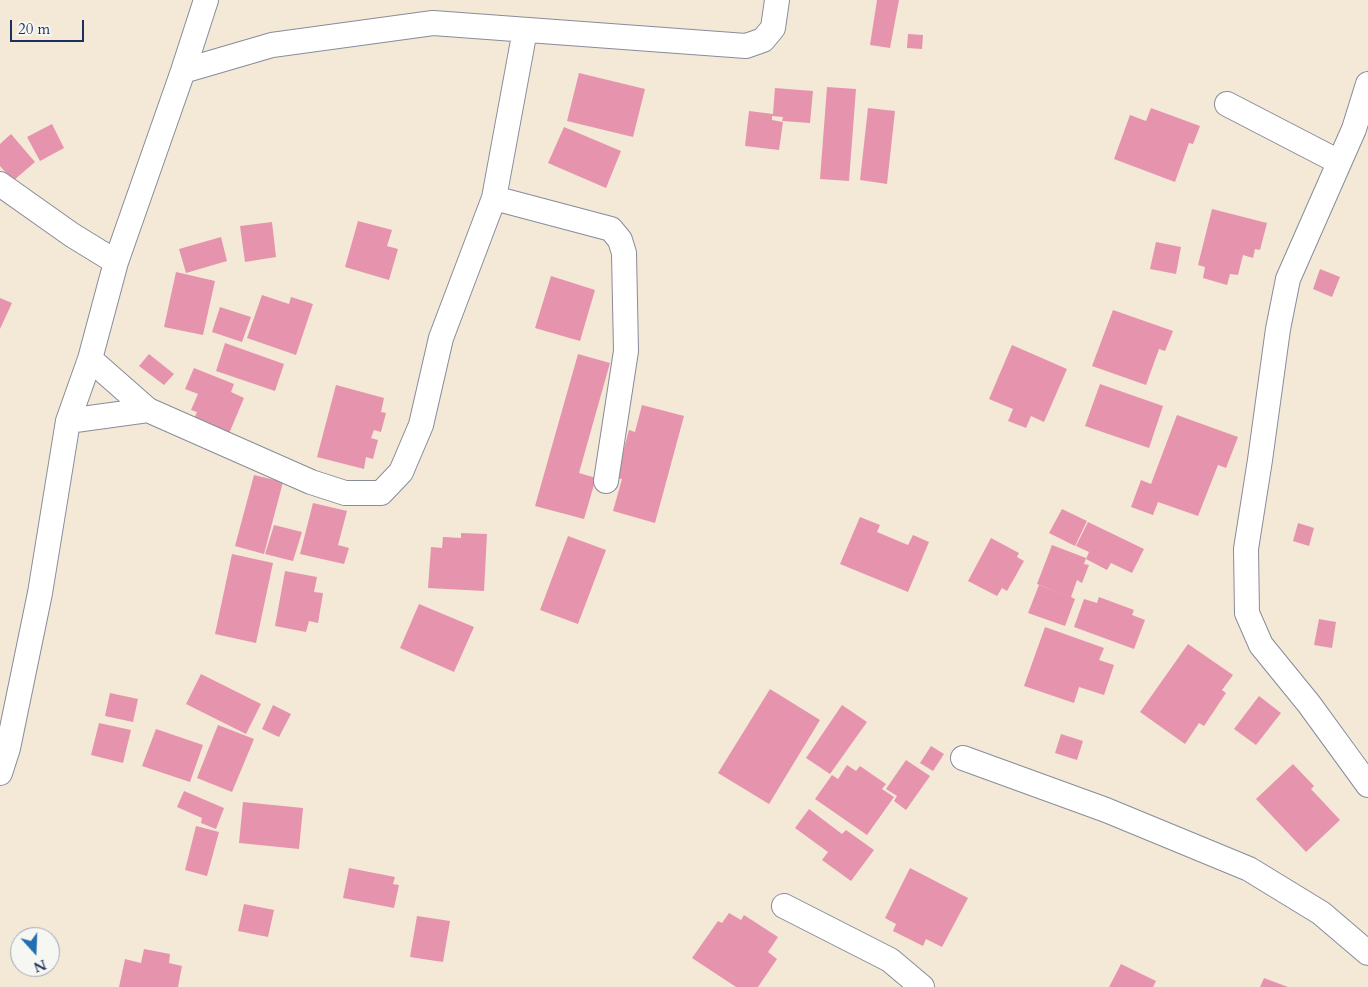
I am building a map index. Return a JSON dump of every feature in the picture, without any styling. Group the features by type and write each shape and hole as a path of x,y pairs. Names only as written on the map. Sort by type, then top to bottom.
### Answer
{"street":[{"path":"0,773 4,747 40,593 68,421 90,359 116,262 206,0"},
{"path":"183,71 272,45 433,22 746,46 763,40 773,28 778,0"},
{"path":"90,359 148,410 311,482 345,493 380,493 401,472 421,425 441,338 494,198 526,30"},
{"path":"1368,84 1354,129 1288,279 1278,329 1246,549 1247,613 1262,644 1309,704 1368,785"},
{"path":"1228,104 1339,162"},
{"path":"0,184 72,235 116,262"},
{"path":"494,198 611,229 620,240 624,253 626,351 606,481"},
{"path":"68,421 148,410"},
{"path":"963,758 1106,810 1249,869 1321,913 1368,953"},
{"path":"784,906 890,960 922,987"}],"building":[{"path":"877,0 899,0 890,48 870,45"},
{"path":"908,34 923,35 922,49 907,48"},
{"path":"579,73 645,89 633,137 567,121"},
{"path":"827,87 856,89 849,181 820,179"},
{"path":"775,88 813,91 810,123 782,121 783,117 772,116 772,120 783,122 779,150 745,146 749,111 773,114"},
{"path":"868,108 895,111 887,184 860,180"},
{"path":"1151,108 1200,126 1193,144 1189,143 1175,182 1114,159 1130,115 1146,121"},
{"path":"52,124 64,148 40,161 27,137"},
{"path":"564,127 621,151 606,188 548,163"},
{"path":"11,134 35,162 13,181 0,166 0,144"},
{"path":"1212,209 1267,223 1260,250 1255,249 1253,258 1243,255 1238,275 1230,274 1227,285 1203,278 1205,267 1198,265"},
{"path":"358,221 392,230 387,246 398,249 389,280 345,267"},
{"path":"272,222 276,257 245,262 240,226"},
{"path":"221,237 227,261 186,273 179,249"},
{"path":"1156,242 1181,247 1176,274 1150,269"},
{"path":"1320,269 1340,277 1332,297 1313,289"},
{"path":"176,272 215,281 203,335 164,327"},
{"path":"551,276 595,290 580,341 535,328"},
{"path":"262,295 289,304 291,297 313,304 296,355 247,338"},
{"path":"0,298 12,303 0,329"},
{"path":"220,307 251,317 242,342 212,332"},
{"path":"1113,310 1173,331 1165,351 1159,349 1146,385 1092,366"},
{"path":"225,343 284,364 275,391 216,371"},
{"path":"1012,345 1067,369 1044,422 1031,416 1026,428 1008,421 1013,409 989,399"},
{"path":"149,354 174,374 164,385 139,366"},
{"path":"578,354 610,363 579,473 596,478 584,519 535,506"},
{"path":"194,368 234,384 231,392 244,398 228,436 193,421 197,412 191,410 198,394 185,389"},
{"path":"1100,384 1163,406 1149,448 1085,426"},
{"path":"336,385 384,398 381,412 386,413 381,432 374,430 371,438 378,440 373,459 366,457 364,469 317,457"},
{"path":"642,405 684,416 655,523 613,511 622,479 616,478 629,430 635,432"},
{"path":"1177,415 1238,437 1226,468 1218,465 1198,516 1158,502 1153,515 1131,507 1141,480 1151,484"},
{"path":"254,475 283,482 264,554 235,546"},
{"path":"313,503 347,511 338,545 349,548 344,564 300,554"},
{"path":"1062,509 1087,521 1075,546 1049,533"},
{"path":"860,517 880,525 877,532 908,545 913,535 929,542 908,592 840,564"},
{"path":"1088,522 1144,549 1132,573 1111,563 1107,570 1086,559 1089,552 1076,546"},
{"path":"1298,523 1314,528 1309,546 1293,541"},
{"path":"274,525 302,532 293,561 265,554"},
{"path":"461,533 487,534 484,591 428,588 431,547 442,548 443,537 461,538"},
{"path":"568,536 606,550 578,624 540,610"},
{"path":"991,538 1019,553 1017,557 1024,561 1007,591 1002,588 997,596 968,581"},
{"path":"1052,545 1086,558 1084,564 1089,565 1082,583 1077,580 1071,597 1075,599 1065,626 1028,613 1039,585 1069,596 1037,584"},
{"path":"232,554 273,563 256,643 215,634"},
{"path":"285,571 317,577 314,592 323,593 318,623 309,621 306,632 275,626"},
{"path":"1099,597 1134,610 1132,615 1145,620 1134,649 1074,627 1084,599 1097,603"},
{"path":"419,604 474,627 454,672 400,648"},
{"path":"1319,619 1336,622 1332,648 1314,645"},
{"path":"1045,627 1104,648 1099,660 1114,665 1104,695 1079,687 1074,703 1024,686"},
{"path":"1188,644 1233,675 1222,690 1226,693 1204,726 1199,723 1185,744 1140,712"},
{"path":"201,674 261,704 246,734 186,704"},
{"path":"770,689 820,720 769,804 718,773"},
{"path":"110,693 138,699 133,722 105,716"},
{"path":"1259,696 1281,713 1256,745 1234,729"},
{"path":"273,705 291,714 279,737 262,729"},
{"path":"842,705 867,722 830,774 806,758"},
{"path":"99,723 131,730 123,763 91,755"},
{"path":"218,725 254,739 232,792 197,778"},
{"path":"156,729 203,745 190,782 142,766"},
{"path":"1061,734 1083,741 1077,760 1055,753"},
{"path":"931,746 944,754 933,771 920,763"},
{"path":"906,760 930,776 906,810 894,801 897,796 886,789"},
{"path":"1293,764 1314,786 1311,789 1340,820 1306,852 1256,799"},
{"path":"847,765 856,771 860,766 886,784 882,789 894,797 867,835 815,799 832,775 838,779"},
{"path":"184,791 224,808 216,829 201,823 202,818 177,807"},
{"path":"243,802 303,808 299,849 239,843"},
{"path":"809,809 842,834 846,830 874,850 851,881 822,860 828,852 795,828"},
{"path":"196,826 219,832 207,876 185,870"},
{"path":"349,868 395,877 393,884 399,885 394,908 343,898"},
{"path":"910,868 968,898 942,947 926,939 923,946 893,931 896,924 885,918"},
{"path":"244,904 274,910 268,937 238,931"},
{"path":"729,913 741,920 744,915 778,937 768,952 777,959 758,987 736,987 692,958 718,921 722,923"},
{"path":"417,916 450,921 443,962 410,957"},
{"path":"144,949 170,954 169,963 182,966 178,987 119,987 125,959 141,963"},
{"path":"1121,964 1156,981 1153,987 1109,987"},
{"path":"1264,978 1288,987 1260,987"}]}
